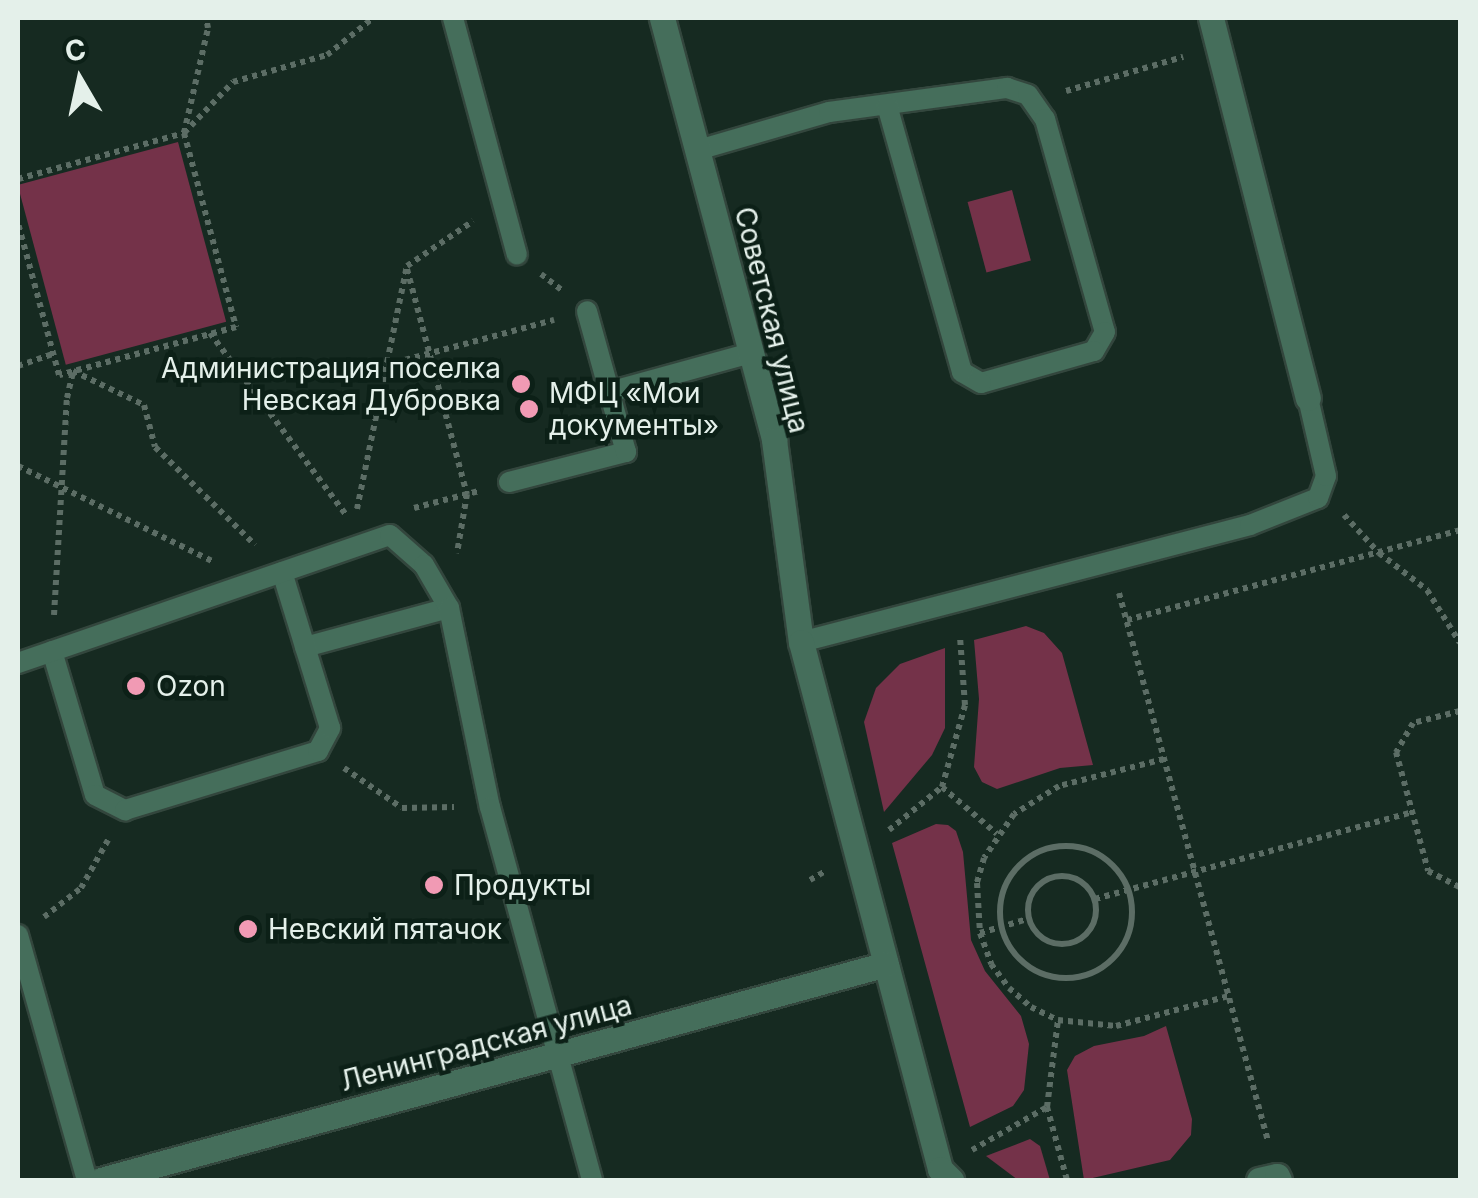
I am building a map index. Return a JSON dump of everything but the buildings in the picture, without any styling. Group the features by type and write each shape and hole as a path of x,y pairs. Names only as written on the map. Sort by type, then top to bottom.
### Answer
{"street":[{"name":"Советская улица","path":"662,18 774,440 801,642 940,1168 951,1180"},
{"path":"1210,18 1308,398"},
{"name":"Ленинградская улица","path":"101,1180 886,964"}],"lane":[{"path":"453,18 517,255"},
{"path":"698,150 830,112 1007,88 1028,95 1045,119 1105,332 1094,351 981,383 962,372 887,105"},
{"path":"510,482 626,452 588,311"},
{"path":"609,392 751,353"},
{"path":"801,642 1250,525 1318,498 1326,476 1308,398"},
{"path":"18,663 390,536 424,565 449,608 490,807 592,1180"},
{"path":"52,651 96,794 125,810 318,751 330,728 282,572"},
{"path":"305,647 449,608"},
{"path":"19,936 87,1180"}],"path":[{"path":"18,223 59,374 236,326 184,133 208,28 206,18"},
{"path":"18,179 184,133 232,82 327,55 372,18"},
{"path":"1045,119 1066,90 1164,62"},
{"path":"210,333 353,525 407,266 502,202"},
{"path":"517,255 588,311"},
{"path":"407,266 466,494 449,608"},
{"path":"386,365 588,311"},
{"path":"18,366 53,354"},
{"path":"52,651 73,371"},
{"path":"73,371 144,405 155,448 265,554"},
{"path":"18,466 226,567"},
{"path":"1318,498 1350,518 1379,553 1428,590 1460,643"},
{"path":"1127,620 1460,532"},
{"path":"1110,561 1229,996 1272,1179"},
{"path":"891,829 942,786 957,747 965,705 962,654"},
{"path":"1460,710 1413,723 1396,752 1428,872 1460,888"},
{"path":"318,751 402,808 490,807"},
{"path":"1164,759 1059,786 1035,798 997,834 977,883 980,933 991,964 1008,988 1031,1007 1058,1020 1116,1026 1229,996"},
{"path":"942,786 997,834"},
{"path":"19,936 81,888 125,810"},
{"path":"1095,899 1412,812"},
{"path":"1066,845 1104,857 1118,871 1128,890 1130,927 1123,946 1111,961 1076,978 1038,972 1009,946 1000,927 999,908 1008,879 1028,857 1046,848 1066,845"},
{"path":"1052,877 1078,880 1095,899 1093,926 1072,944 1044,940 1028,919 1032,893 1052,877"},
{"path":"980,933 1028,919"},
{"path":"1058,1020 1047,1107 1066,1180"},
{"path":"986,1142 1047,1107"}],"shaded area":[{"path":"178,142 226,322 66,365 18,185"},
{"path":"1012,190 1031,261 986,272 968,202"},
{"path":"1026,626 1044,633 1062,653 1093,765 1060,768 997,789 982,782 974,767 979,699 974,640"},
{"path":"945,648 945,728 932,755 884,812 864,722 876,688 900,664"},
{"path":"936,824 948,825 956,831 963,852 971,940 985,971 1021,1016 1029,1044 1024,1090 1013,1106 970,1127 892,843"},
{"path":"1166,1026 1192,1119 1191,1135 1170,1160 1084,1180 1067,1070 1075,1056 1094,1046 1144,1036"},
{"path":"1030,1139 1040,1146 1050,1180 1018,1180 986,1156"}],"place":[{"name":"Администрация поселка Невская Дубровка","path":"521,384"},
{"name":"МФЦ «Мои документы»","path":"529,409"},
{"name":"Ozon","path":"136,686"},
{"name":"Продукты","path":"434,885"},
{"name":"Невский пятачок","path":"248,929"}]}
